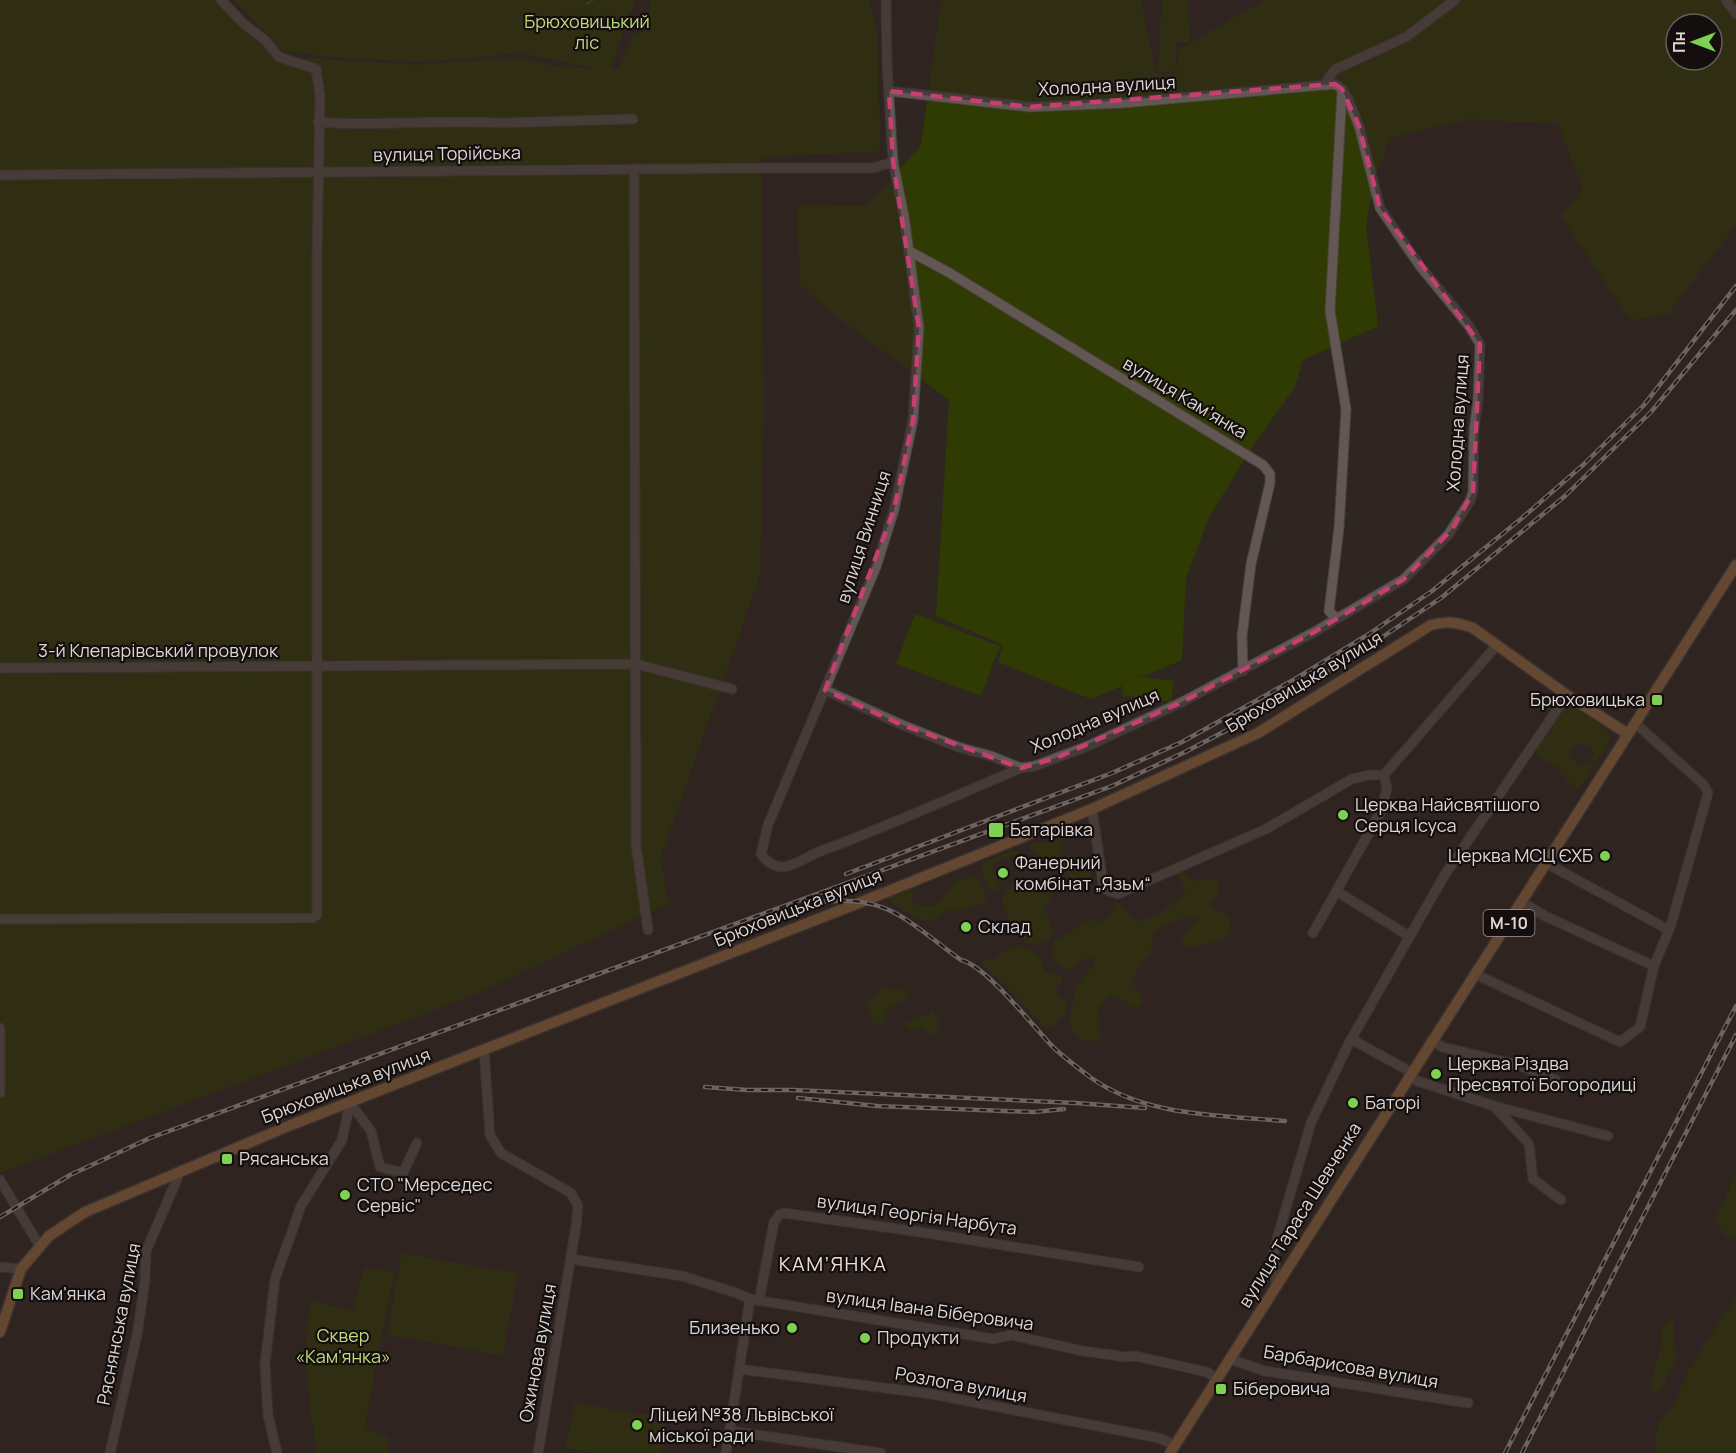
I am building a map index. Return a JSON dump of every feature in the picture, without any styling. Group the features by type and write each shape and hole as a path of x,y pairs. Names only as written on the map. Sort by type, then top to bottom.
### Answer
{"main road":[{"name":"вулиця Тараса Шевченка","path":"1171,1451 1736,565"},
{"name":"Брюховицька вулиця","path":"0,1332 21,1269 39,1245 59,1228 85,1212 291,1125 1092,809 1258,733 1431,625 1445,621 1457,622 1473,628 1566,695 1628,734"}],"street":[{"path":"0,920 313,918 317,915 318,122 320,95 316,69 279,57 265,40 244,24 221,0"},
{"name":"вулиця Винниця","path":"761,854 768,825 876,567 894,510 913,420 919,328 909,251 893,162 886,0"},
{"path":"1326,85 1336,69 1394,45 1455,0"},
{"path":"1726,0 1736,14"},
{"name":"Холодна вулиця","path":"761,854 776,866 789,866 810,855 1021,768 1035,766 1088,746 1182,702 1316,631 1404,579 1448,535 1472,498 1480,344 1469,326 1420,266 1380,208 1359,126 1342,89 1335,84 1123,103 1029,106 889,91"},
{"path":"1335,618 1329,611 1340,528 1346,410 1330,311 1342,89"},
{"path":"318,122 498,123 633,118"},
{"name":"вулиця Торійська","path":"0,175 873,168 893,162"},
{"path":"634,169 636,844 648,930"},
{"name":"вулиця Камʼянка","path":"909,251 948,272 1263,465 1270,474 1270,483 1251,564 1242,636 1243,671"},
{"path":"1092,809 1103,883 1107,890 1118,894 1266,829 1352,779 1369,775 1384,775 1497,645"},
{"name":"3-й Клепарівський провулок","path":"0,668 636,664 732,689"},
{"name":"Холодна вулиця","path":"825,690 900,724 1021,768"},
{"path":"1276,1284 1274,1249 1311,1123 1351,1040 1444,876 1566,695"},
{"path":"1475,974 1620,1042 1640,1027 1654,966 1669,930 1708,793 1704,785 1635,723"},
{"path":"1312,933 1381,811 1387,789 1384,775"},
{"path":"1546,863 1669,930"},
{"path":"1335,891 1409,936"},
{"path":"1522,902 1545,916 1654,966"},
{"path":"0,1028 0,1093"},
{"path":"1351,1040 1410,1074 1417,1081 1494,1106 1608,1136"},
{"path":"1431,1040 1442,1047 1518,1065 1556,1080"},
{"path":"484,1050 490,1135 501,1152 571,1193 578,1206 571,1258"},
{"path":"351,1103 371,1131 380,1167 403,1173 417,1143"},
{"path":"277,1453 268,1415 265,1364 276,1279 301,1206 342,1140 351,1103"},
{"path":"1494,1106 1529,1144 1533,1179 1561,1200"},
{"name":"Ряснянська вулиця","path":"110,1453 137,1335 146,1281 146,1251 181,1170"},
{"path":"0,1180 39,1245"},
{"name":"вулиця Георгія Нарбута","path":"754,1300 774,1222 780,1214 784,1213 1139,1267"},
{"name":"вулиця Івана Біберовича","path":"571,1258 682,1276 754,1300 994,1339 1011,1335 1083,1351 1126,1357 1135,1356 1207,1372 1216,1378"},
{"name":"Ожинова вулиця","path":"537,1453 571,1258"},
{"path":"0,1267 21,1269"},
{"path":"726,1453 739,1369 754,1300"},
{"name":"Барбарисова вулиця","path":"1230,1357 1265,1371 1468,1403"},
{"name":"Розлога вулиця","path":"739,1369 931,1394 1159,1438 1171,1451"},
{"path":"730,1431 822,1449 881,1453"}],"highlighted area":[{"path":"1335,84 1342,89 1359,126 1380,208 1480,344 1473,492 1453,528 1404,579 1316,631 1182,702 1056,758 1021,768 900,724 825,690 894,510 913,420 919,328 893,162 889,91 1030,107"}],"green space":[{"name":"Брюховицький ліс","path":"0,0 227,0 286,57 415,65 523,58 553,66 600,69 521,53 417,62 284,51 234,0 636,0 610,69 618,69 634,34 647,31 650,1 652,0 869,0 878,35 880,151 761,157 764,406 760,576 660,859 669,903 474,995 0,1173"},
{"path":"941,0 1141,0 1156,74 1176,74 1179,50 1265,0 1736,0 1736,225 1668,314 1631,320 1561,216 1583,189 1558,124 1469,119 1390,138 1373,186 1366,225 1378,326 1303,360 1295,387 1255,443 1209,517 1186,579 1182,660 1144,676 1123,674 1174,681 1171,702 1122,695 1123,676 1122,686 1091,699 998,662 1003,645 936,616 949,400 829,311 800,285 797,205 867,206 921,145"},
{"path":"1162,0 1188,0 1190,43 1177,42 1175,72 1158,72"},
{"path":"915,614 1000,646 981,696 896,664"},
{"path":"1568,703 1599,723 1609,739 1603,753 1596,761 1591,760 1594,752 1590,747 1576,743 1571,748 1569,756 1579,766 1585,766 1590,762 1593,764 1587,778 1577,789 1561,774 1559,767 1537,754 1534,745 1561,706"},
{"path":"1066,837 1059,848 1064,857 1079,857 1091,872 1092,882 1084,887 1068,876 1056,856 1047,860 1028,846 1032,842 1047,842"},
{"path":"1016,850 1020,853 998,861 992,866 1000,887 997,892 993,892 987,884 981,866 987,860"},
{"path":"1183,872 1193,881 1219,878 1218,895 1210,904 1229,918 1231,931 1223,939 1188,949 1181,938 1199,918 1188,916 1153,931 1151,952 1131,980 1143,1000 1136,1010 1110,994 1099,1008 1100,1042 1080,1040 1072,1029 1070,1019 1074,996 1077,984 1095,965 1091,957 1084,959 1071,970 1059,964 1051,955 1054,941 1091,920 1102,922 1112,913 1118,902 1135,920 1140,921 1154,916 1186,892 1178,873"},
{"path":"973,877 980,880 987,898 981,905 977,903 959,911 948,909 930,920 910,914 883,896 910,887 914,894 912,901 918,906 935,906 956,880 965,881"},
{"path":"1034,877 1041,882 1050,883 1053,890 1044,908 1054,934 1037,944 1017,936 1001,900 1013,888 1008,888 1018,879"},
{"path":"1021,945 1033,951 1042,960 1041,964 1046,973 1057,973 1063,980 1056,990 1059,998 1067,1000 1066,1013 1051,1027 1046,1028 982,964 985,959 993,960 1003,952"},
{"path":"888,987 893,991 902,988 909,992 907,998 888,1010 882,1026 879,1027 870,1018 867,1003 878,995 882,988"},
{"path":"932,1011 939,1018 940,1027 932,1035 922,1027 912,1030 906,1027 906,1024 920,1015 928,1016"},
{"path":"1736,1171 1736,1240 1726,1237 1714,1219 1725,1200"},
{"path":"402,1253 518,1274 503,1356 387,1334"},
{"name":"Сквер «Кам'янка»","path":"363,1267 394,1273 364,1428 388,1438 389,1453 317,1453 306,1358 311,1301 354,1311"},
{"path":"1736,1297 1736,1453 1656,1453 1659,1421 1672,1408 1690,1368"},
{"path":"1673,1315 1676,1358 1664,1384 1655,1396 1650,1386 1662,1342 1662,1328"},
{"path":"574,1403 667,1418 660,1453 596,1453 566,1448"}],"waterway":[{"path":"586,4 593,0"}],"railway":[{"path":"846,874 1112,773 1182,742 1295,679 1369,634 1432,591 1583,465 1644,405 1736,286"},
{"path":"0,1217 70,1175 150,1138 1112,786 1260,713 1366,648 1441,598 1565,496 1651,412 1736,310"},
{"path":"811,903 837,901 877,905 909,921 961,960 984,973 1054,1048 1090,1077 1112,1090 1135,1100 1184,1112 1285,1121"},
{"path":"1505,1453 1736,1006"},
{"path":"1522,1453 1736,1035"},
{"path":"705,1087 1145,1108"},
{"path":"798,1098 877,1106 1034,1112 1064,1109"}],"place":[{"name":"Брюховицька","path":"1657,700"},
{"name":"Церква Найсвятішого Серця Ісуса","path":"1343,815"},
{"name":"Батарівка","path":"996,830"},
{"name":"Церква МСЦ ЄХБ","path":"1605,856"},
{"name":"Фанерний комбінат „Язьм“","path":"1003,873"},
{"name":"Склад","path":"966,927"},
{"name":"Церква Різдва Пресвятої Богородиці","path":"1436,1074"},
{"name":"Баторі","path":"1353,1103"},
{"name":"Рясанська","path":"227,1159"},
{"name":"СТО \"Мерседес Сервіс\"","path":"345,1195"},
{"name":"Кам'янка","path":"18,1294"},
{"name":"Близенько","path":"792,1328"},
{"name":"Продукти","path":"865,1338"},
{"name":"Біберовича","path":"1221,1389"},
{"name":"Ліцей №38 Львівської міської ради","path":"637,1425"}],"district":[{"name":"КАМ’ЯНКА","path":"833,1264"}]}
